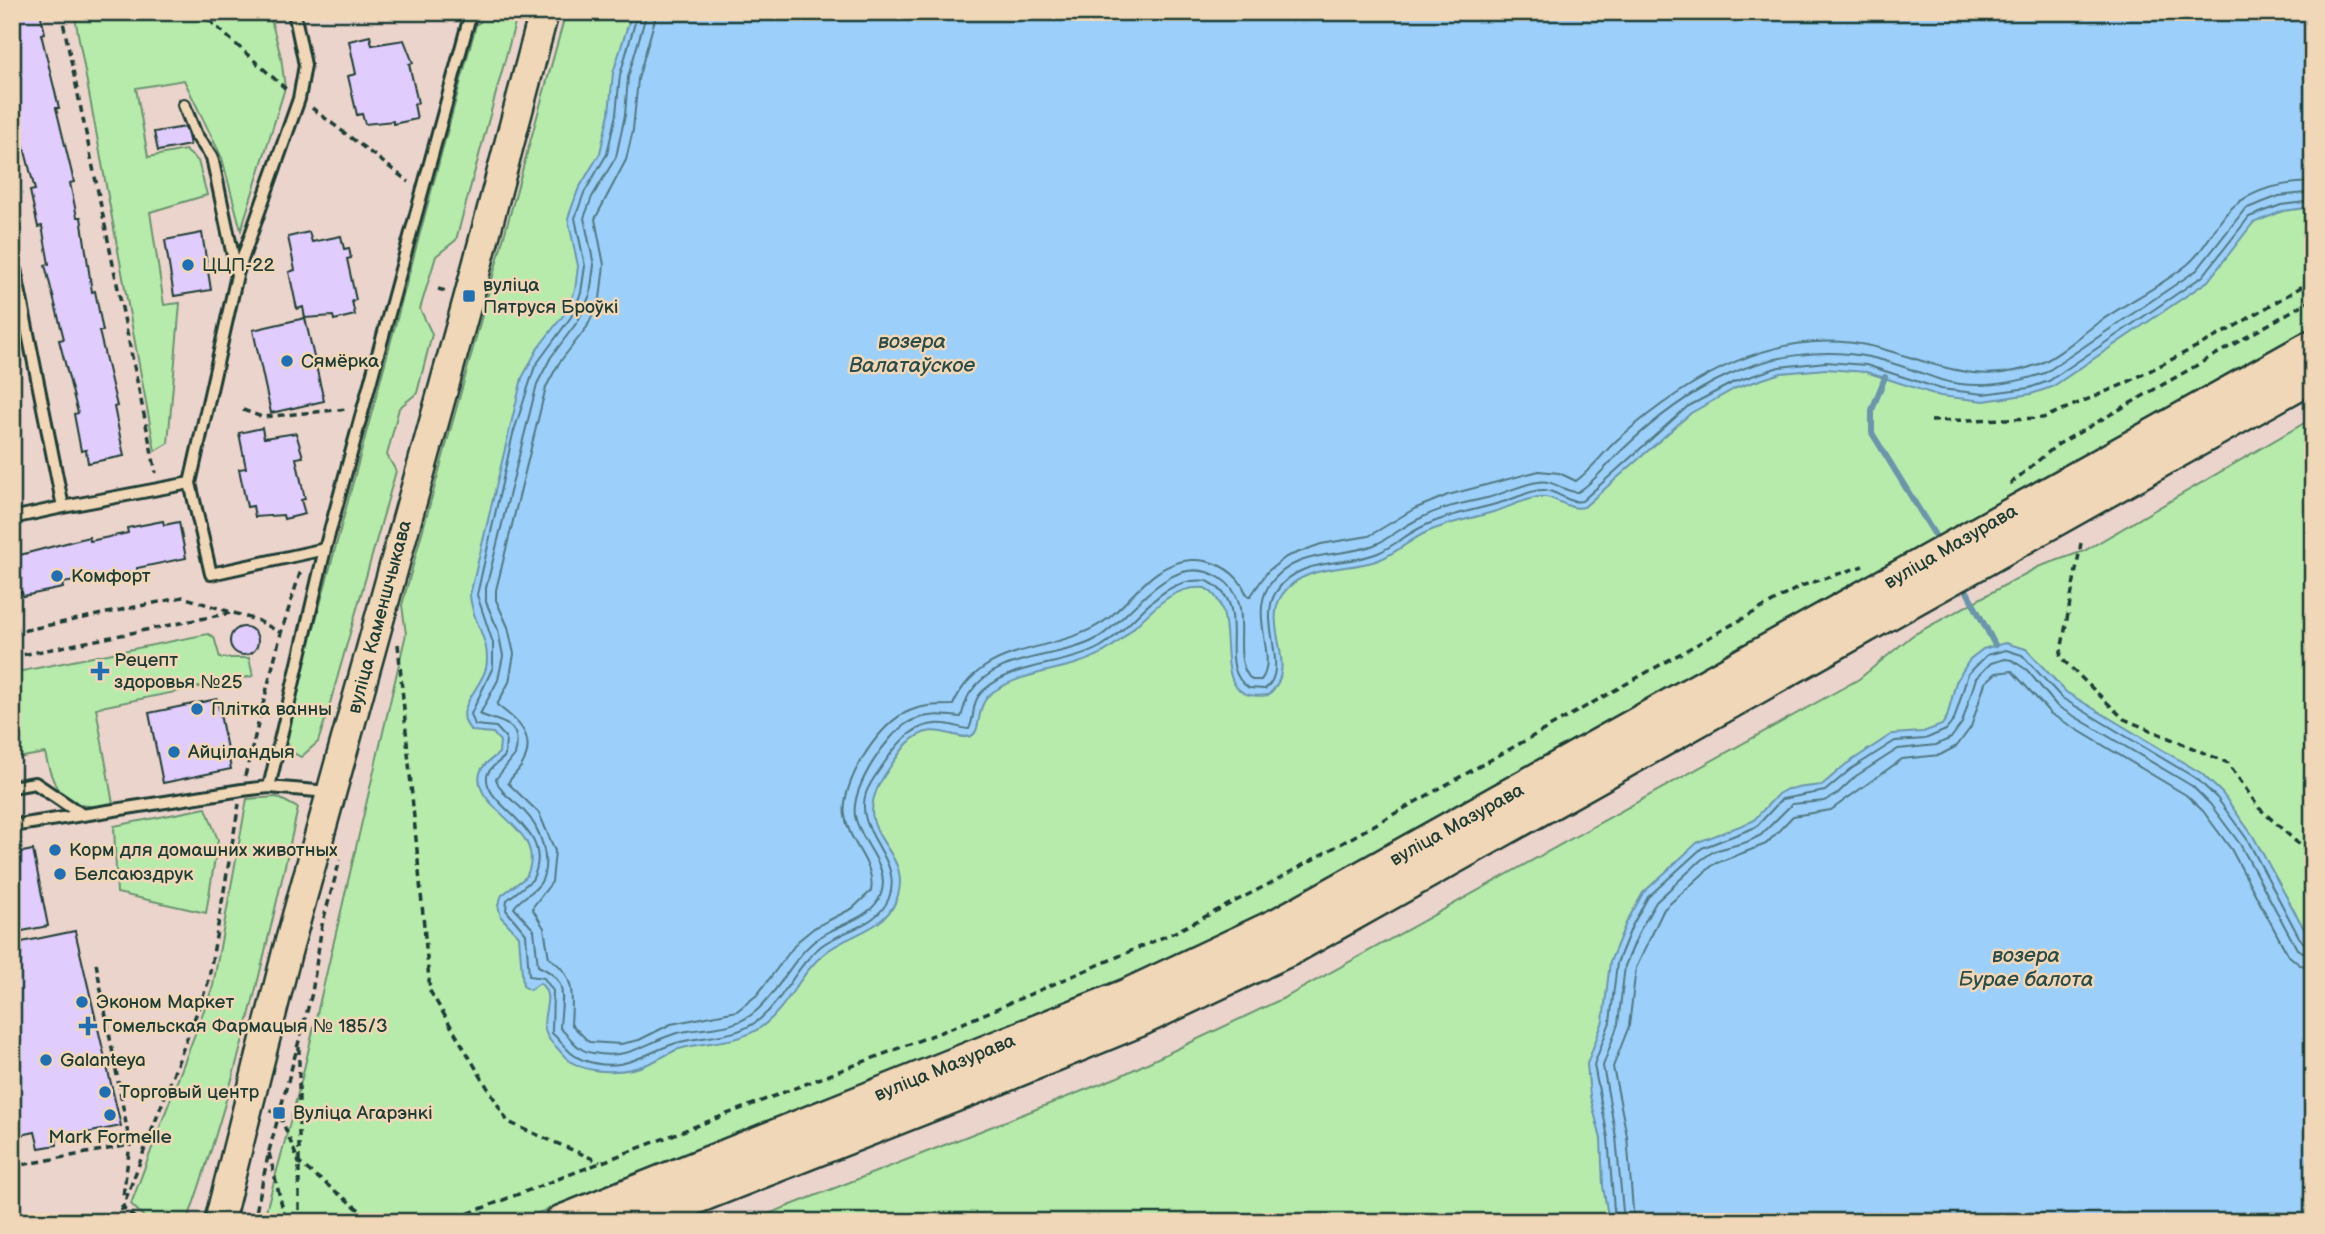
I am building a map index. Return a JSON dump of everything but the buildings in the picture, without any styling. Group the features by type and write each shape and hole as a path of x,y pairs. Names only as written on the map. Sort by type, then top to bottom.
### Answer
{"main road":[{"name":"вуліца Мазурава","path":"561,1222 1128,995 1279,924 2313,346"},
{"name":"вуліца Мазурава","path":"2013,513 2313,375"},
{"name":"вуліца Мазурава","path":"632,1222 1137,1021 1290,949 1886,585"}],"street":[{"name":"вуліца Каменшчыкава","path":"219,1222 287,952 544,12"}],"lane":[{"path":"294,12 305,65 299,99 237,275 190,483 211,574 325,549"},
{"path":"269,787 325,549 471,12"},
{"path":"184,105 196,135 212,157 237,275"},
{"path":"12,254 63,507"},
{"path":"12,518 190,483"},
{"path":"12,787 35,783 81,814"},
{"path":"12,826 269,787 332,792"}],"path":[{"path":"61,12 159,488"},
{"path":"200,12 299,99 416,188"},
{"path":"1931,421 2043,418 2124,384 2227,331 2313,280"},
{"path":"2013,513 2057,444 2313,299"},
{"path":"243,410 262,417 347,409"},
{"path":"2081,543 2060,657 2124,719 2228,763 2259,808 2313,857"},
{"path":"121,1205 208,983 242,790 281,633 306,554"},
{"path":"446,1222 954,1027 1175,932 1269,884 1801,586 1886,585"},
{"path":"12,633 183,597 233,613 281,633"},
{"path":"12,657 233,613"},
{"path":"391,670 398,643 430,991 508,1122 602,1162"},
{"path":"254,1222 269,1151 312,993 323,925 341,858"},
{"path":"96,963 130,1145 117,1222"},
{"path":"299,1041 299,1222"},
{"path":"279,1113 299,1163 375,1222"},
{"path":"12,1164 130,1145"},
{"path":"269,1151 286,1222"},
{"path":"121,1205 139,1222"}],"green space":[{"path":"74,12 269,12 281,57 285,88 241,230 222,158 184,80 136,88 148,157 185,150 198,161 207,195 150,212 164,305 180,303 168,443 155,451"},
{"path":"492,12 518,12 456,240 436,256 420,309 432,334 417,393 399,408 387,455 396,471 329,707 318,742 301,757 292,752 287,741 307,653 476,25"},
{"name":"возера Валатаўское","path":"566,12 2313,12 2313,330 1226,939 683,1159 514,1222 263,1222 301,1082 406,634 402,605"},
{"path":"2313,418 2313,1222 748,1222 1118,1077 1286,997 1859,679 1913,635 2038,567 2084,551"},
{"path":"208,634 214,637 220,658 249,658 253,676 96,708 113,804 84,806 65,798 53,780 45,753 12,759 12,673"},
{"path":"277,797 298,808 262,964 220,1120 187,1222 149,1222 131,1204 213,986 247,799"},
{"path":"206,808 218,840 206,913 117,893 114,826"}],"water":[{"name":"возера Валатаўское","path":"632,12 2313,12 2313,207 2283,211 2253,223 2208,281 2052,387 2031,394 1984,401 1940,396 1866,372 1826,369 1781,373 1736,388 1691,413 1584,507 1572,507 1551,498 1533,498 1420,535 1376,561 1326,570 1301,578 1282,595 1277,607 1281,672 1277,684 1268,695 1248,694 1236,686 1230,672 1224,616 1218,599 1205,588 1175,593 1102,653 1075,664 1019,679 993,692 983,704 977,729 971,736 926,732 907,744 875,793 872,811 875,827 897,866 900,882 896,901 883,919 874,926 834,947 816,961 781,1008 764,1025 744,1036 679,1049 641,1066 622,1071 601,1071 573,1063 554,1045 544,1028 547,1004 545,990 540,983 530,990 523,986 519,936 501,917 498,905 502,895 526,877 531,860 528,845 487,798 480,786 481,770 499,753 500,741 493,733 472,731 464,716 465,708 483,676 487,658 470,595 522,378 538,348 565,313 575,290 578,266 568,218 578,190 600,153 609,113 613,73"},
{"name":"возера Бурае балота","path":"2005,643 2026,649 2066,692 2201,773 2222,793 2253,836 2313,945 2313,1222 1609,1222 1603,1186 1601,1139 1590,1096 1587,1064 1603,1021 1610,962 1626,923 1643,893 1698,842 1753,821 1778,794 1787,789 1822,785 1845,765 1892,734 1923,732 1942,725 1947,717 1956,682 1970,659 1983,649"}],"waterway":[{"path":"1885,377 1872,410 1872,433 1941,545"},
{"path":"1962,582 1995,645"}],"place":[{"name":"ЦЦП-22","path":"188,265"},
{"name":"вуліца Пятруся Броўкі","path":"469,296"},
{"name":"Сямёрка","path":"287,361"},
{"name":"Комфорт","path":"57,576"},
{"name":"Рецепт здоровья №25","path":"100,671"},
{"name":"Плітка ванны","path":"197,709"},
{"name":"Айціландыя","path":"174,752"},
{"name":"Корм для домашних животных","path":"55,850"},
{"name":"Белсаюздрук","path":"60,874"},
{"name":"Эконом Маркет","path":"82,1002"},
{"name":"Гомельская Фармацыя № 185/3","path":"88,1026"},
{"name":"Galanteya","path":"46,1060"},
{"name":"Торговый центр","path":"105,1092"},
{"name":"Вуліца Агарэнкі","path":"279,1113"},
{"name":"Mark Formelle","path":"110,1115"}]}
